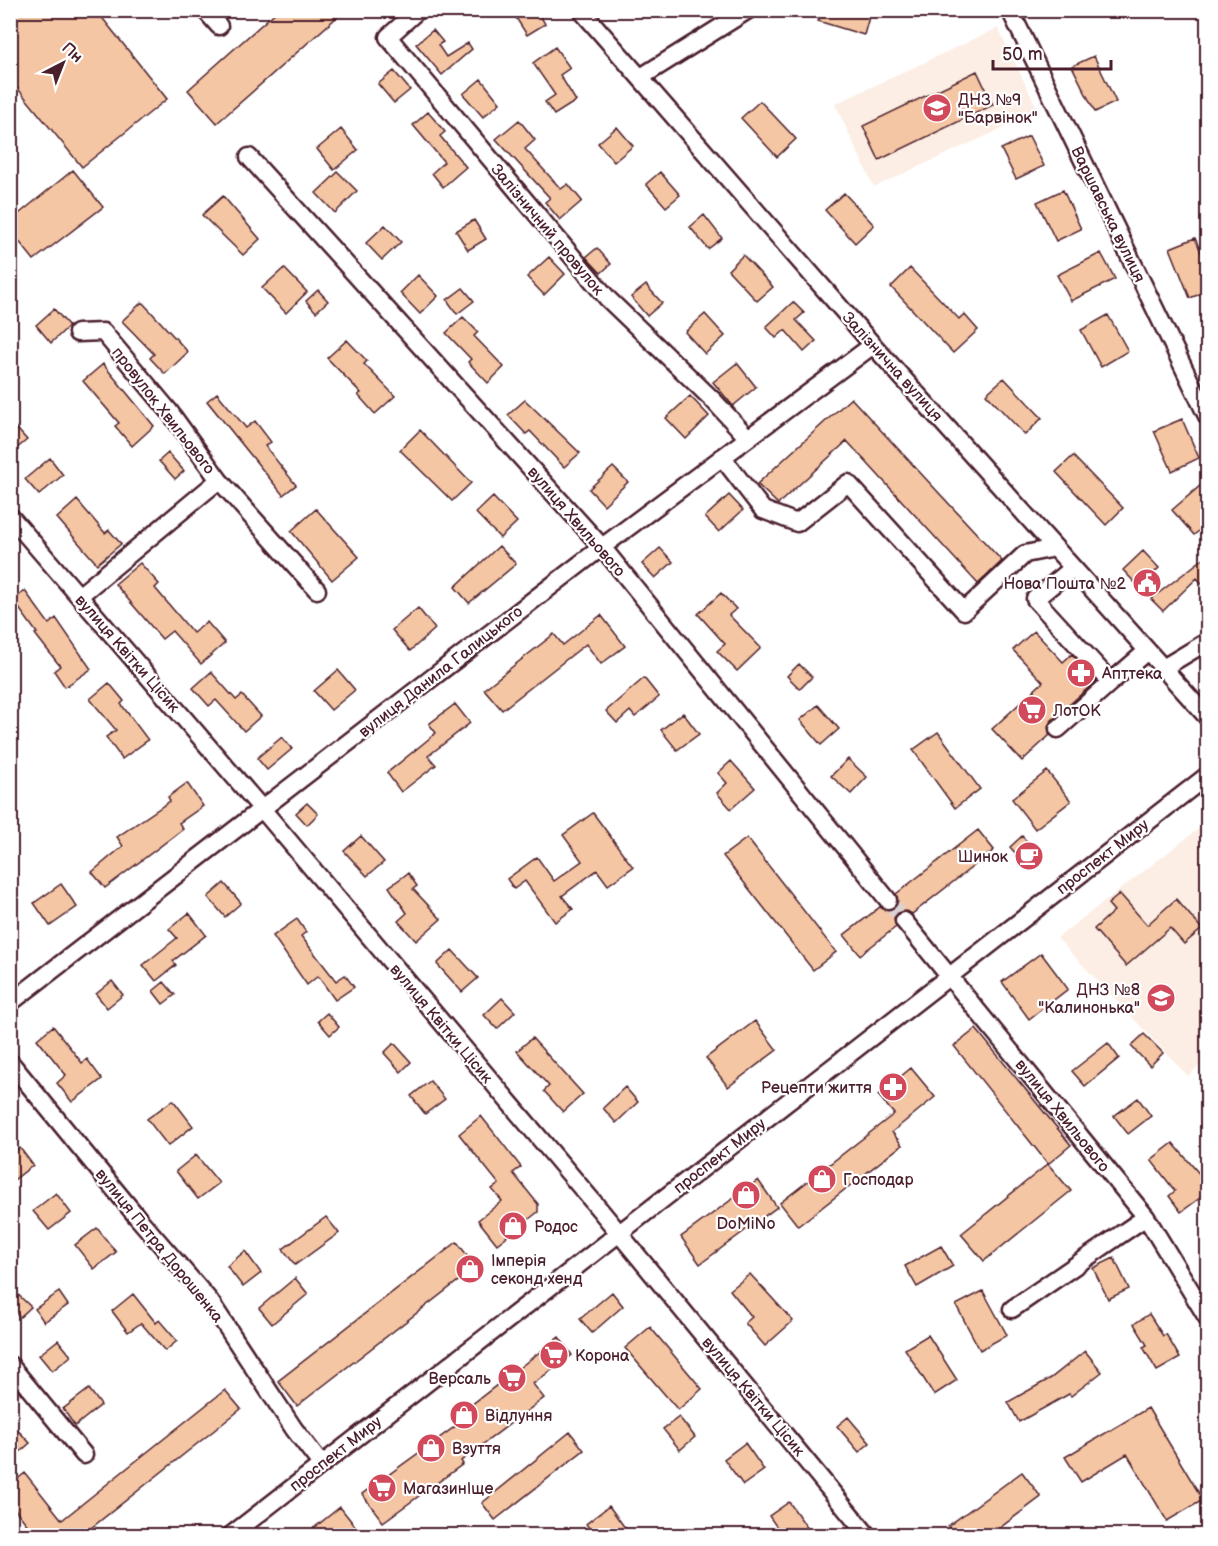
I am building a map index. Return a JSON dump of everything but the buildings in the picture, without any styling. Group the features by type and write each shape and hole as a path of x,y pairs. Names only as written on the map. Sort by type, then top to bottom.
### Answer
{"street":[{"path":"205,10 219,26"},
{"name":"Залізничний провулок","path":"418,10 388,37 608,299 714,400 748,438"},
{"name":"Залізнична вулиця","path":"581,10 873,345 1208,718"},
{"path":"641,77 748,10"},
{"name":"Варшавська вулиця","path":"1010,10 1208,418"},
{"name":"вулиця Хвильового","path":"249,157 602,547 888,900"},
{"name":"провулок Хвильового","path":"77,333 104,332 169,411 219,480 317,590"},
{"name":"вулиця Данила Галицького","path":"10,1003 602,547 873,345"},
{"path":"722,457 764,510 797,523 848,483 964,611 1025,554 1055,548"},
{"name":"провулок Хвильового","path":"79,596 219,480"},
{"name":"вулиця Квітки Цісик","path":"10,516 262,808 868,1536"},
{"path":"1073,568 1035,599 1111,682"},
{"path":"1163,668 1208,641"},
{"path":"1058,729 1147,651"},
{"name":"проспект Миру","path":"230,1536 1208,775"},
{"name":"вулиця Хвильового","path":"904,921 1146,1217 1208,1319"},
{"name":"вулиця Петра Дорошенка","path":"10,1062 138,1218 209,1300 294,1429 321,1464"},
{"path":"1012,1309 1146,1217"},
{"path":"10,1365 84,1455"}],"shaded area":[{"name":"ДНЗ №9 \"Барвінок\"","path":"998,28 1039,112 874,187 835,104"},
{"name":"ДНЗ №8 \"Калинонька\"","path":"1207,829 1207,1059 1188,1076 1057,938 1197,830"}],"tunnel":[{"path":"888,900 904,921"}],"place":[{"name":"ДНЗ №9 \"Барвінок\"","path":"937,108"},
{"name":"Нова Пошта №2","path":"1147,583"},
{"name":"Апттека","path":"1081,673"},
{"name":"ЛотОК","path":"1032,710"},
{"name":"Шинок","path":"1029,856"},
{"name":"ДНЗ №8 \"Калинонька\"","path":"1161,998"},
{"name":"Рецепти життя","path":"893,1087"},
{"name":"Господар","path":"822,1179"},
{"name":"DoMiNo","path":"746,1195"},
{"name":"Родос","path":"513,1226"},
{"name":"Імперія секонд хенд","path":"470,1269"},
{"name":"Корона","path":"554,1355"},
{"name":"Версаль","path":"512,1378"},
{"name":"Відлуння","path":"464,1415"},
{"name":"Взуття","path":"431,1448"},
{"name":"МагазинІще","path":"382,1488"}]}
